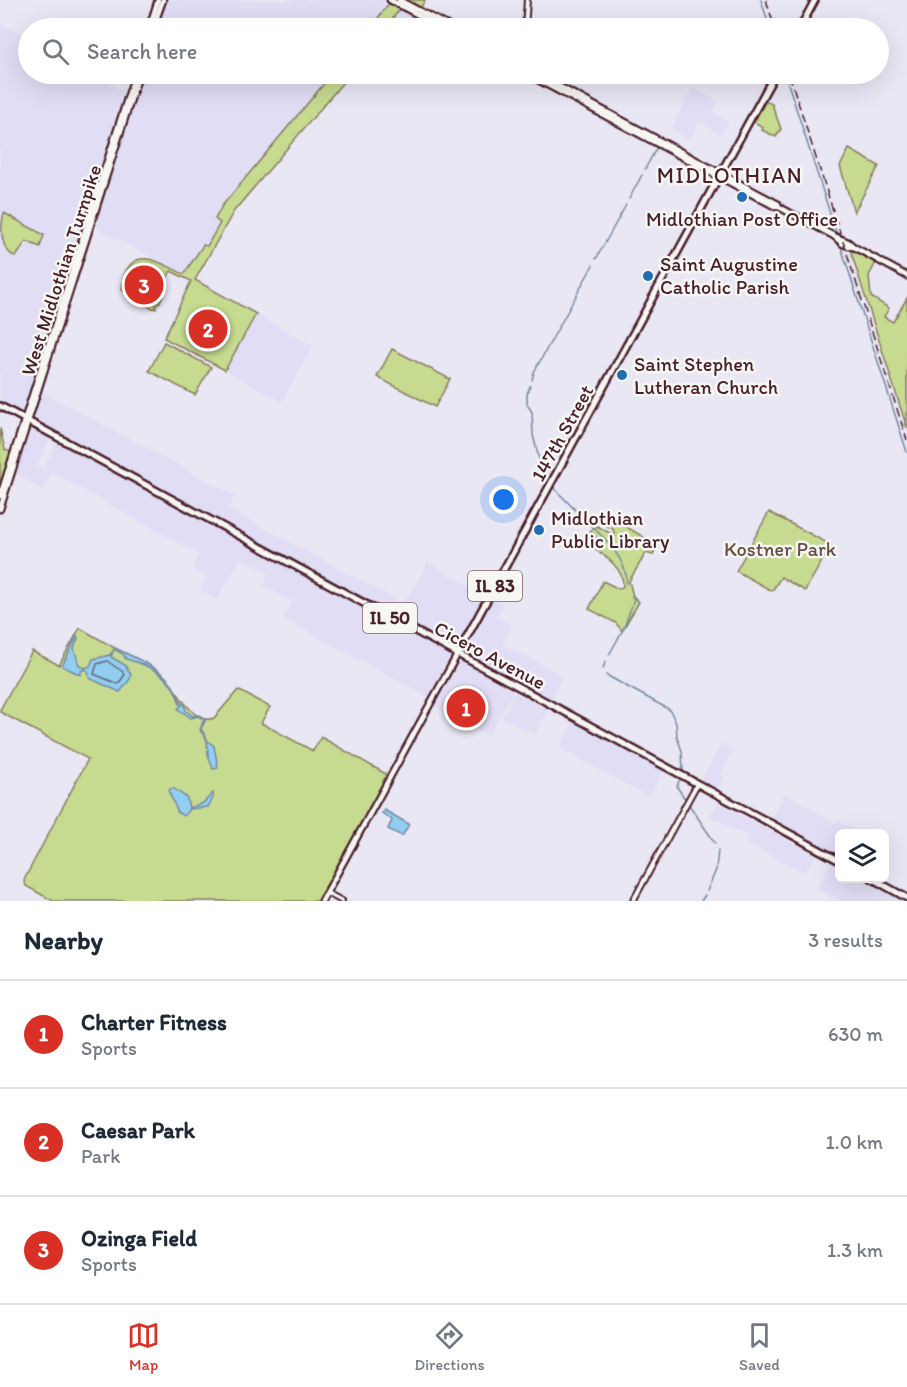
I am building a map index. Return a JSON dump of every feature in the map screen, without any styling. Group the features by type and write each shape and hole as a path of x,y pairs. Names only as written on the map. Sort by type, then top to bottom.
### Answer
{"main road":[{"path":"154,18 160,0"},
{"path":"390,0 424,18"},
{"path":"399,0 433,18"},
{"path":"805,18 815,0"},
{"name":"West Midlothian Turnpike","path":"0,496 134,84"},
{"path":"546,84 720,175"},
{"path":"554,84 779,207 841,238 907,276"},
{"name":"147th Street","path":"322,901 770,84"},
{"name":"Cicero Avenue","path":"0,406 835,858"},
{"name":"West Midlothian Turnpike","path":"0,509 26,420"},
{"path":"879,883 907,898"}],"street":[{"path":"526,18 527,0"},
{"path":"633,901 697,784"},
{"path":"327,893 342,901"}],"shaded area":[{"path":"166,0 384,0 390,3 378,18 160,18"},
{"path":"402,8 415,15 415,18 394,18"},
{"path":"0,23 18,33 18,84 110,84 127,93 23,414 0,401"},
{"path":"139,84 324,84 222,206 221,222 207,247 202,245 184,275 93,226"},
{"path":"693,88 718,102 713,112 728,122 721,134 699,122 690,140 671,129"},
{"path":"256,314 313,346 282,402 225,370"},
{"path":"39,390 235,496 229,509 404,604 428,562 485,595 428,697 283,618 292,602 263,586 269,573 241,558 217,600 200,590 207,577 192,568 199,554 52,473 42,490 14,473 29,428 51,438 37,465 43,468 60,436 31,419"},
{"path":"492,598 503,603 496,617 512,625 503,644 563,676 550,701 466,655 464,649"},
{"path":"461,661 514,691 488,735 433,705 457,662"},
{"path":"515,692 548,709 535,735 502,717"},
{"path":"574,721 664,769 649,797 559,748"},
{"path":"721,744 734,750 721,774 725,776 717,791 700,782"},
{"path":"785,793 835,823 837,820 854,829 835,829 835,856 770,820"},
{"path":"718,803 815,855 805,873 746,843 749,837 710,817"},
{"path":"832,861 835,863 835,883 871,883 905,901 841,901 817,888"}],"green space":[{"path":"392,0 425,0 420,9 406,2 393,18 378,18"},
{"path":"324,84 342,84 234,211 195,280 256,314 225,370 164,338 191,281 171,271 156,309 145,305 128,291 126,293 122,290 124,276 129,266 143,259 160,262 184,274 203,245 207,246 220,223 215,219 222,206"},
{"path":"766,101 772,104 781,129 776,137 762,130 763,127 754,122"},
{"path":"849,149 879,166 854,212 840,166"},
{"path":"4,213 44,235 40,247 26,241 16,257 11,254 2,238"},
{"path":"850,249 876,262 869,276 871,297 889,308 884,317 893,322 907,298 907,428"},
{"path":"164,342 211,367 195,395 149,371"},
{"path":"392,349 450,379 435,407 377,377"},
{"path":"0,428 5,450 12,452 0,491"},
{"name":"Kostner Park","path":"769,512 831,545 805,591 781,577 772,591 736,571"},
{"path":"608,522 620,523 657,545 653,555 646,553 629,581 633,596 639,602 622,631 616,623 589,609 603,581 619,589 623,586 617,568 592,547 596,544 596,537 590,531 597,526 615,536 613,529 607,526"},
{"path":"80,628 160,673 187,706 200,717 214,718 238,690 270,707 261,723 313,751 321,737 386,774 387,778 320,901 53,901 26,886 25,878 88,759 0,710 32,651 59,665"}],"water":[{"path":"77,636 74,648 79,665 85,668 90,666 93,659 110,655 114,650 111,657 125,665 131,674 120,692 89,678 88,671 85,669 81,671 81,675 62,666"},
{"path":"114,649 143,662 162,674 171,682 186,711 193,716 199,715 206,719 201,729 214,746 218,768 213,769 208,755 207,740 200,730 204,719 198,716 191,718 178,709 181,706 177,695 161,675 148,667 126,659 123,654"},
{"path":"173,788 187,798 189,808 203,803 213,793 213,798 208,807 189,809 184,816 178,813 169,792"},
{"path":"384,810 409,824 403,835 388,829 392,820 382,813"}],"waterway":[{"path":"761,0 767,18"},
{"path":"788,84 836,232"},
{"path":"645,169 657,147"},
{"path":"629,199 642,175"},
{"path":"596,259 626,205"},
{"path":"840,244 907,452"},
{"path":"532,380 534,372 593,265"},
{"path":"530,386 527,404 532,412 533,435 540,463"},
{"path":"540,470 547,483"},
{"path":"552,486 585,520"},
{"path":"588,523 614,550 623,566 627,584"},
{"path":"609,655 624,628 634,599 632,596"},
{"path":"603,668 606,661"},
{"path":"606,675 670,710 676,723 677,737 682,751 683,771"},
{"path":"679,781 677,787 715,843"},
{"path":"707,891 716,870 718,850"},
{"path":"701,901 705,895"}],"railway":[{"path":"766,0 772,18"},
{"path":"792,84 907,440"}],"place":[{"name":"Midlothian Post Office","path":"742,197"},
{"name":"Saint Augustine Catholic Parish","path":"648,276"},
{"name":"Ozinga Field","path":"144,285"},
{"name":"Caesar Park","path":"208,329"},
{"name":"Saint Stephen Lutheran Church","path":"622,375"},
{"name":"Midlothian Public Library","path":"539,530"},
{"name":"Charter Fitness","path":"466,708"}],"district":[{"name":"MIDLOTHIAN","path":"730,175"}]}
